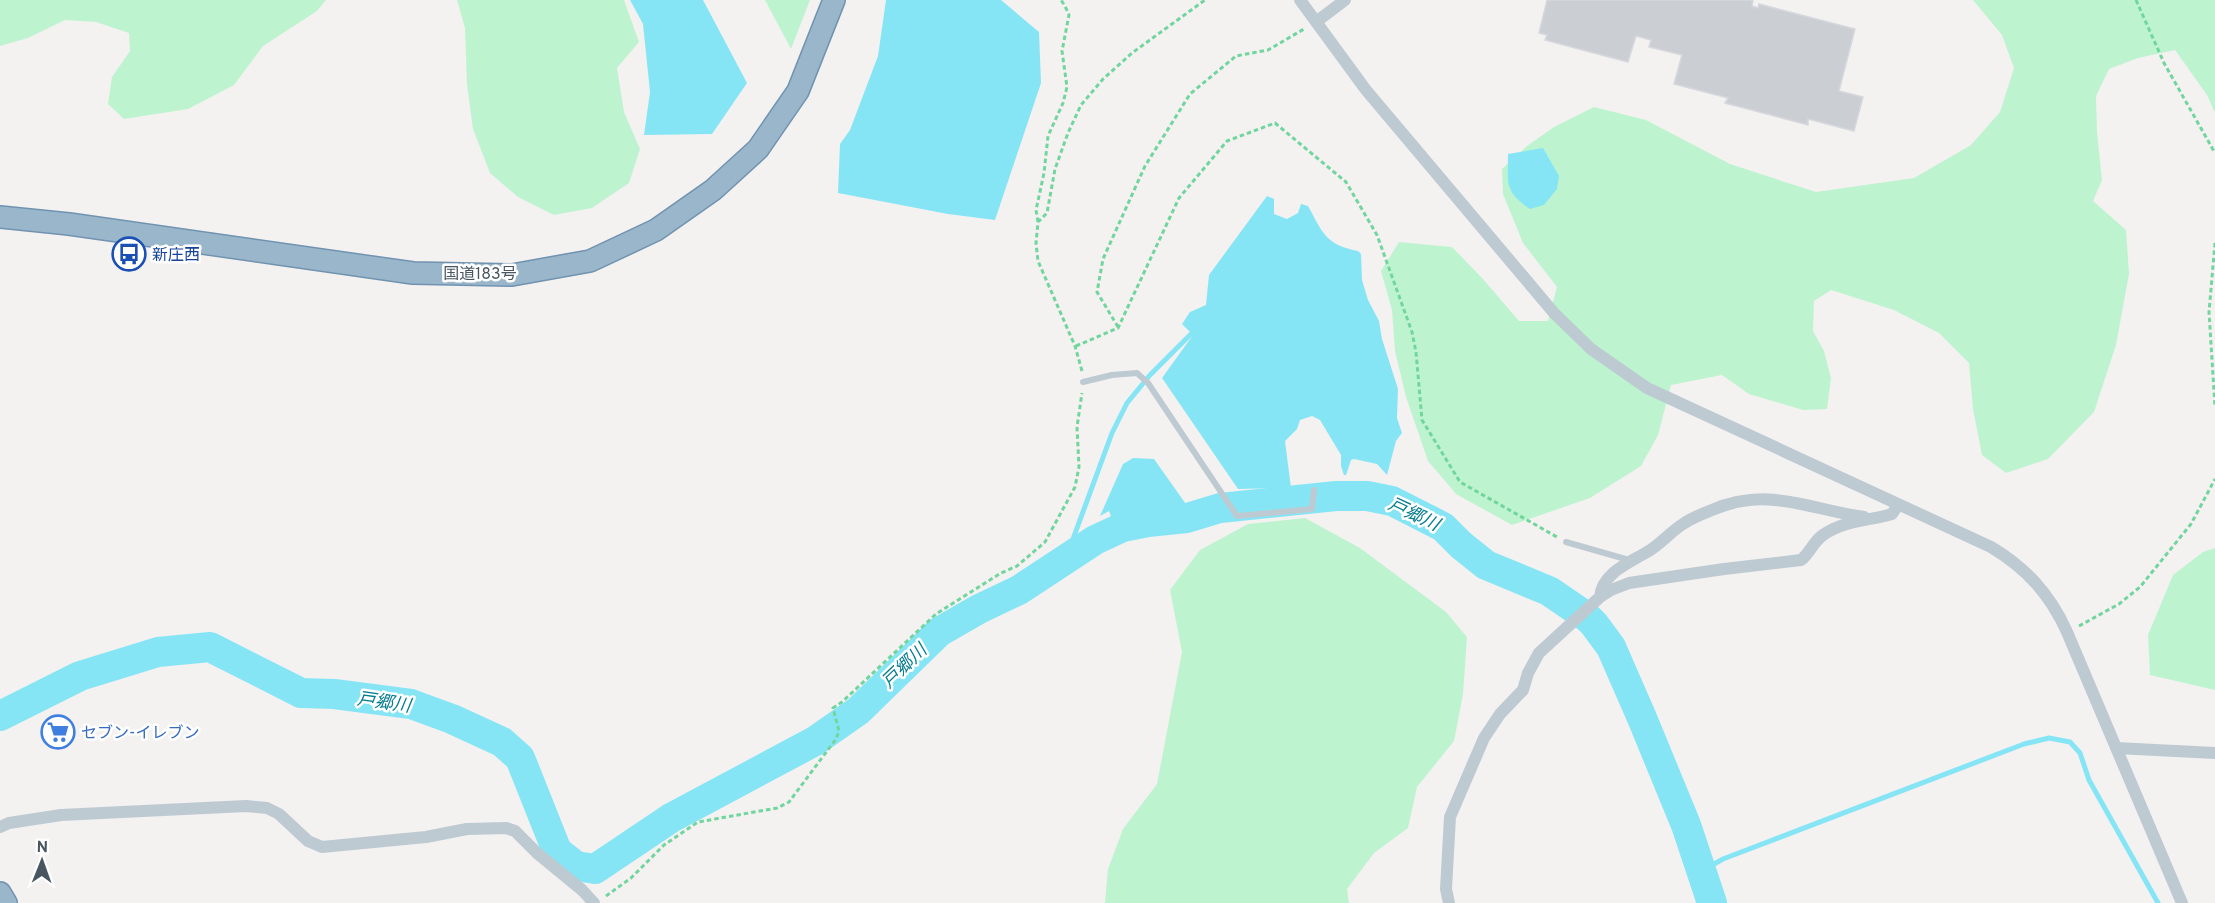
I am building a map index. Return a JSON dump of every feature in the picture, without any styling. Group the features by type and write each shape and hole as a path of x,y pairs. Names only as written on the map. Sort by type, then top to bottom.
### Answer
{"highway":[{"name":"国道183号","path":"0,217 69,224 413,273 512,275 590,261 656,230 713,190 758,149 798,91 834,0"},
{"path":"0,893 6,903"}],"street":[{"path":"1300,0 1366,90 1554,313 1591,349 1647,388 1991,547 2012,560 2043,590 2060,614 2182,903"},
{"path":"1316,22 1345,0"},
{"path":"1600,597 1600,588 1605,581 1662,542 1682,524 1719,507 1743,500 1767,498 1785,500 1871,518"},
{"path":"1449,903 1446,889 1450,817 1484,738 1500,714 1523,690 1528,673 1539,653 1600,597 1611,590 1638,582 1801,560 1823,534 1848,523 1892,514 1898,505"},
{"path":"2116,748 2215,753"},
{"path":"0,826 61,815 246,806 267,808 273,811 293,825 308,841 322,847 426,837 467,829 506,828 515,831 537,854 597,902"}],"lane":[{"path":"1083,382 1112,375 1137,373 1140,375 1148,383 1237,516 1312,509 1314,490"},
{"path":"1566,542 1632,561"}],"path":[{"path":"597,902 631,878 664,845 698,822 777,808 789,802 836,739 839,731 832,708 842,702 936,614 992,578 1017,566 1045,542 1065,507 1077,480 1080,450 1077,427 1083,371 1075,346 1038,261 1036,243 1038,222 1035,210 1044,173 1048,135 1063,103 1067,87 1062,51 1069,15 1061,0"},
{"path":"1038,222 1047,213 1055,170 1081,105 1103,79 1132,53 1205,0"},
{"path":"2136,0 2163,63 2215,153"},
{"path":"1118,328 1097,292 1103,260 1145,166 1190,94 1236,56 1268,50 1316,22"},
{"path":"1075,346 1118,328 1179,198 1227,141 1275,123 1346,182 1377,236 1412,332 1422,420 1460,482 1566,542"},
{"path":"2215,243 2209,312 2215,407"},
{"path":"2067,632 2120,604 2140,586 2191,524 2215,478"}],"green space":[{"path":"0,0 326,0 317,11 263,46 234,85 188,109 124,119 108,104 112,77 130,51 129,33 96,22 65,20 28,38 0,46"},
{"path":"457,0 624,0 639,42 617,68 624,112 640,149 629,183 592,208 554,215 518,197 490,173 473,129 467,84 465,28"},
{"path":"765,0 810,0 791,49"},
{"path":"1973,0 2215,0 2215,113 2207,95 2175,50 2138,58 2109,69 2096,96 2102,180 2093,201 2126,230 2129,274 2116,345 2094,412 2048,459 2006,473 1982,455 1973,409 1969,363 1939,333 1894,310 1831,290 1814,301 1813,331 1824,351 1831,378 1827,409 1803,410 1749,394 1722,375 1671,385 1658,435 1641,466 1590,498 1512,525 1456,494 1428,461 1406,397 1395,351 1392,310 1381,271 1399,242 1452,247 1519,321 1548,321 1557,287 1523,243 1503,194 1502,169 1527,146 1554,127 1594,107 1646,120 1730,164 1816,192 1914,178 1971,145 2000,112 2014,68 2002,35"},
{"path":"1305,518 1360,548 1446,612 1467,637 1463,694 1454,741 1417,787 1408,828 1374,853 1347,889 1349,903 1105,903 1108,869 1123,829 1157,784 1182,652 1170,590 1200,550 1248,524"},
{"path":"2215,548 2215,690 2150,675 2148,635 2173,575 2203,552"}],"water":[{"path":"630,0 703,0 747,83 712,134 644,135 650,92 643,24"},
{"path":"886,0 1001,0 1039,32 1041,83 995,220 948,214 838,193 840,144 850,130 878,56"},
{"path":"1543,148 1559,176 1557,189 1544,205 1530,209 1516,197 1509,186 1508,154"},
{"path":"1267,196 1274,199 1274,214 1287,219 1298,213 1301,204 1308,206 1321,230 1331,241 1361,254 1362,280 1368,300 1379,321 1382,339 1398,389 1397,418 1402,433 1396,441 1387,475 1377,464 1354,459 1351,460 1346,475 1344,475 1341,455 1320,420 1312,416 1300,420 1297,429 1285,441 1291,488 1238,489 1162,378 1193,335 1182,324 1190,312 1206,305 1209,275"},
{"path":"1133,458 1154,459 1188,507 1135,516 1105,525 1112,519 1109,511 1100,516 1123,464"}],"building":[{"path":"1547,0 1753,0 1752,6 1758,8 1759,4 1855,29 1839,91 1863,97 1854,131 1808,119 1808,125 1725,103 1728,98 1674,84 1682,55 1649,47 1651,40 1636,36 1628,62 1545,40 1547,35 1539,33"}],"waterway":[{"path":"1066,558 1112,433 1127,403 1150,375 1195,330"},
{"name":"戸郷川","path":"0,716 80,676 158,652 210,647 301,693 334,694 411,704 452,719 502,742 520,758 557,851 576,866 595,869 671,818 815,741 858,711 939,632 1019,590 1095,540 1123,527 1187,518 1220,508 1336,496 1367,496 1392,501 1443,527 1486,565 1549,591 1594,624 1611,647 1642,718 1686,825 1712,903"},
{"path":"1700,872 1723,859 2024,744 2049,738 2070,742 2080,753 2089,780 2158,903"}],"place":[{"name":"新庄西","path":"129,254"},
{"name":"セブン-イレブン","path":"58,732"}]}
